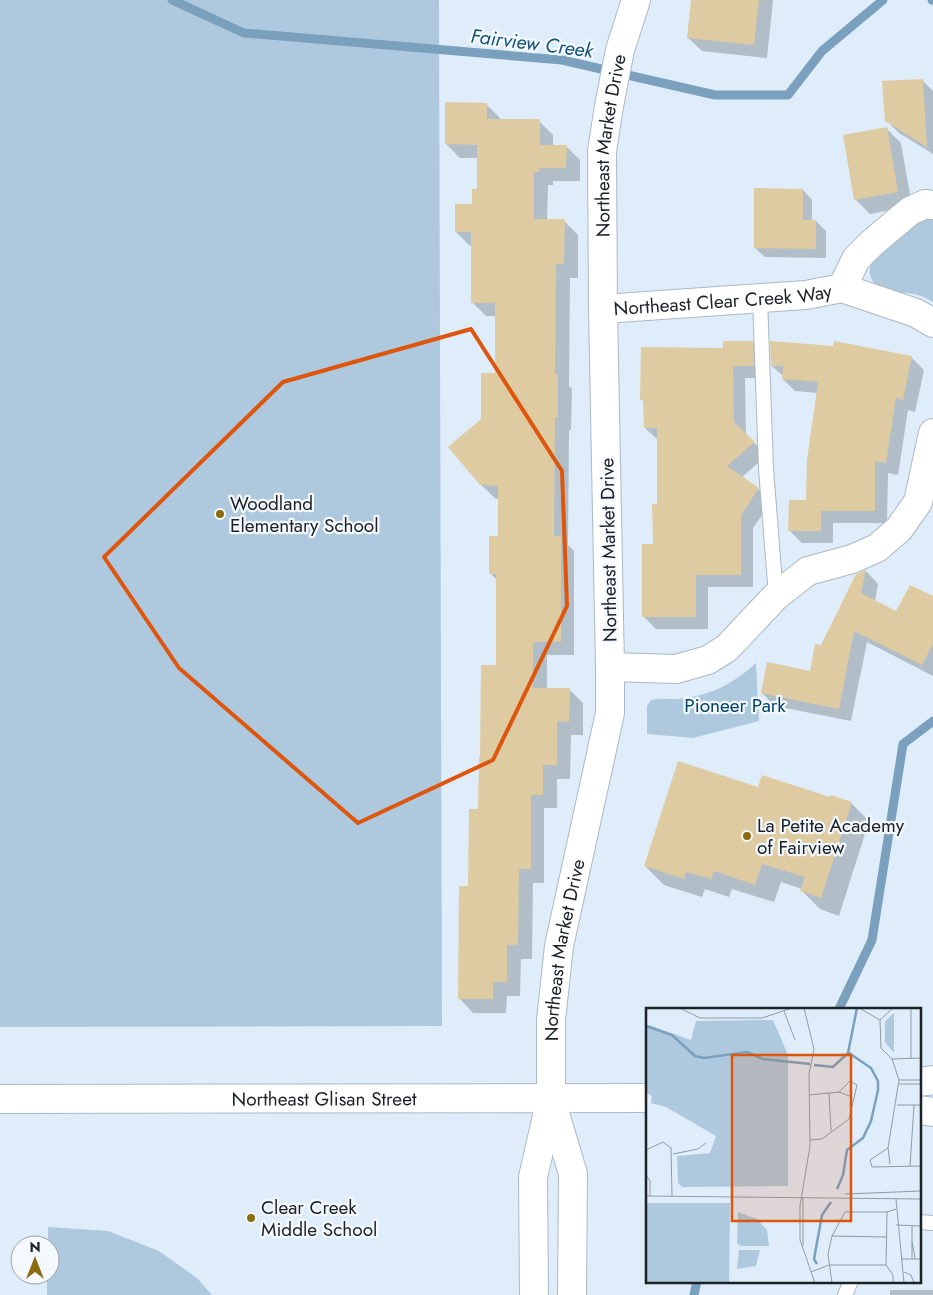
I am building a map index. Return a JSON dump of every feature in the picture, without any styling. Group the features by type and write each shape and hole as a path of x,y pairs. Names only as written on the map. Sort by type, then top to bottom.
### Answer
{"street":[{"name":"Northeast Market Drive","path":"551,1099 551,1020 559,946 610,713 602,151 620,50 636,0"},
{"name":"Northeast Clear Creek Way","path":"842,288 856,258 872,243 910,211 925,204 933,205"},
{"name":"Northeast Clear Creek Way","path":"603,309 806,295 842,288 916,313 933,324"},
{"path":"610,667 676,669 708,660 727,648 776,596 808,571 852,559 877,548 899,529 918,502 933,433"},
{"path":"920,1082 933,1080"},
{"name":"Northeast Glisan Street","path":"0,1099 646,1098"},
{"path":"534,1295 533,1177 551,1099"},
{"path":"551,1099 573,1174 572,1295"},
{"path":"920,1110 933,1112"}],"lane":[{"path":"760,298 766,469 776,596"},
{"path":"920,1222 933,1222"},
{"path":"845,1295 851,1282"}],"highlighted area":[{"path":"471,329 562,471 567,606 493,760 358,823 179,668 104,557 283,382"}],"green space":[{"name":"Woodland Elementary School","path":"0,0 439,0 442,1026 0,1027"},
{"path":"933,215 933,302 918,295 890,290 877,285 872,280 870,274 873,259 922,218"},
{"name":"Pioneer Park","path":"756,663 759,721 693,738 647,734 647,706 651,700 678,699 711,692 730,683"},
{"path":"48,1227 108,1231 159,1251 197,1278 212,1295 47,1295 47,1285 60,1285 60,1235 48,1235"}],"building":[{"path":"691,0 759,0 754,45 687,38"},
{"path":"923,79 927,147 885,121 882,81"},
{"path":"445,102 487,103 487,119 540,119 540,145 567,145 566,168 539,168 539,172 534,172 534,219 565,219 564,264 556,264 555,374 558,374 558,417 555,417 554,536 561,536 561,642 533,642 533,688 570,688 569,722 557,721 557,765 543,765 543,795 531,795 531,869 519,869 518,945 507,945 507,982 493,982 493,999 458,999 459,886 468,886 469,809 478,809 481,665 496,665 496,574 489,574 489,536 498,536 498,486 480,485 448,447 481,419 481,373 495,373 495,303 471,303 471,232 455,232 455,204 472,204 472,189 477,189 477,145 445,144"},
{"path":"887,127 898,192 854,200 843,135"},
{"path":"754,188 803,189 803,220 816,220 816,249 754,248"},
{"path":"723,341 753,341 754,366 733,366 734,422 755,442 727,466 759,488 741,515 741,575 696,575 696,617 642,617 642,544 653,544 652,504 657,504 657,428 644,428 643,400 640,400 641,347 723,348"},
{"path":"770,341 833,346 834,341 912,356 903,400 896,398 886,463 875,461 875,511 821,511 821,531 788,531 789,500 806,500 807,460 818,382 782,379 783,366 771,366"},
{"path":"866,570 861,593 896,611 910,585 933,596 933,644 922,665 854,631 839,709 761,693 767,662 810,671 815,644 821,645 856,574"},
{"name":"La Petite Academy of Fairview","path":"678,761 758,787 762,775 830,797 831,795 852,802 821,898 800,891 805,877 762,864 755,885 714,871 711,879 686,872 684,879 644,866"}],"waterway":[{"name":"Fairview Creek","path":"172,0 244,33 562,60 715,95 788,95 822,51 883,0"},
{"path":"839,1008 872,940 903,744 933,721"},
{"path":"694,1295 697,1282"}],"place":[{"name":"Woodland Elementary School","path":"220,514"},
{"name":"La Petite Academy of Fairview","path":"747,836"},
{"name":"Clear Creek Middle School","path":"251,1218"}]}
